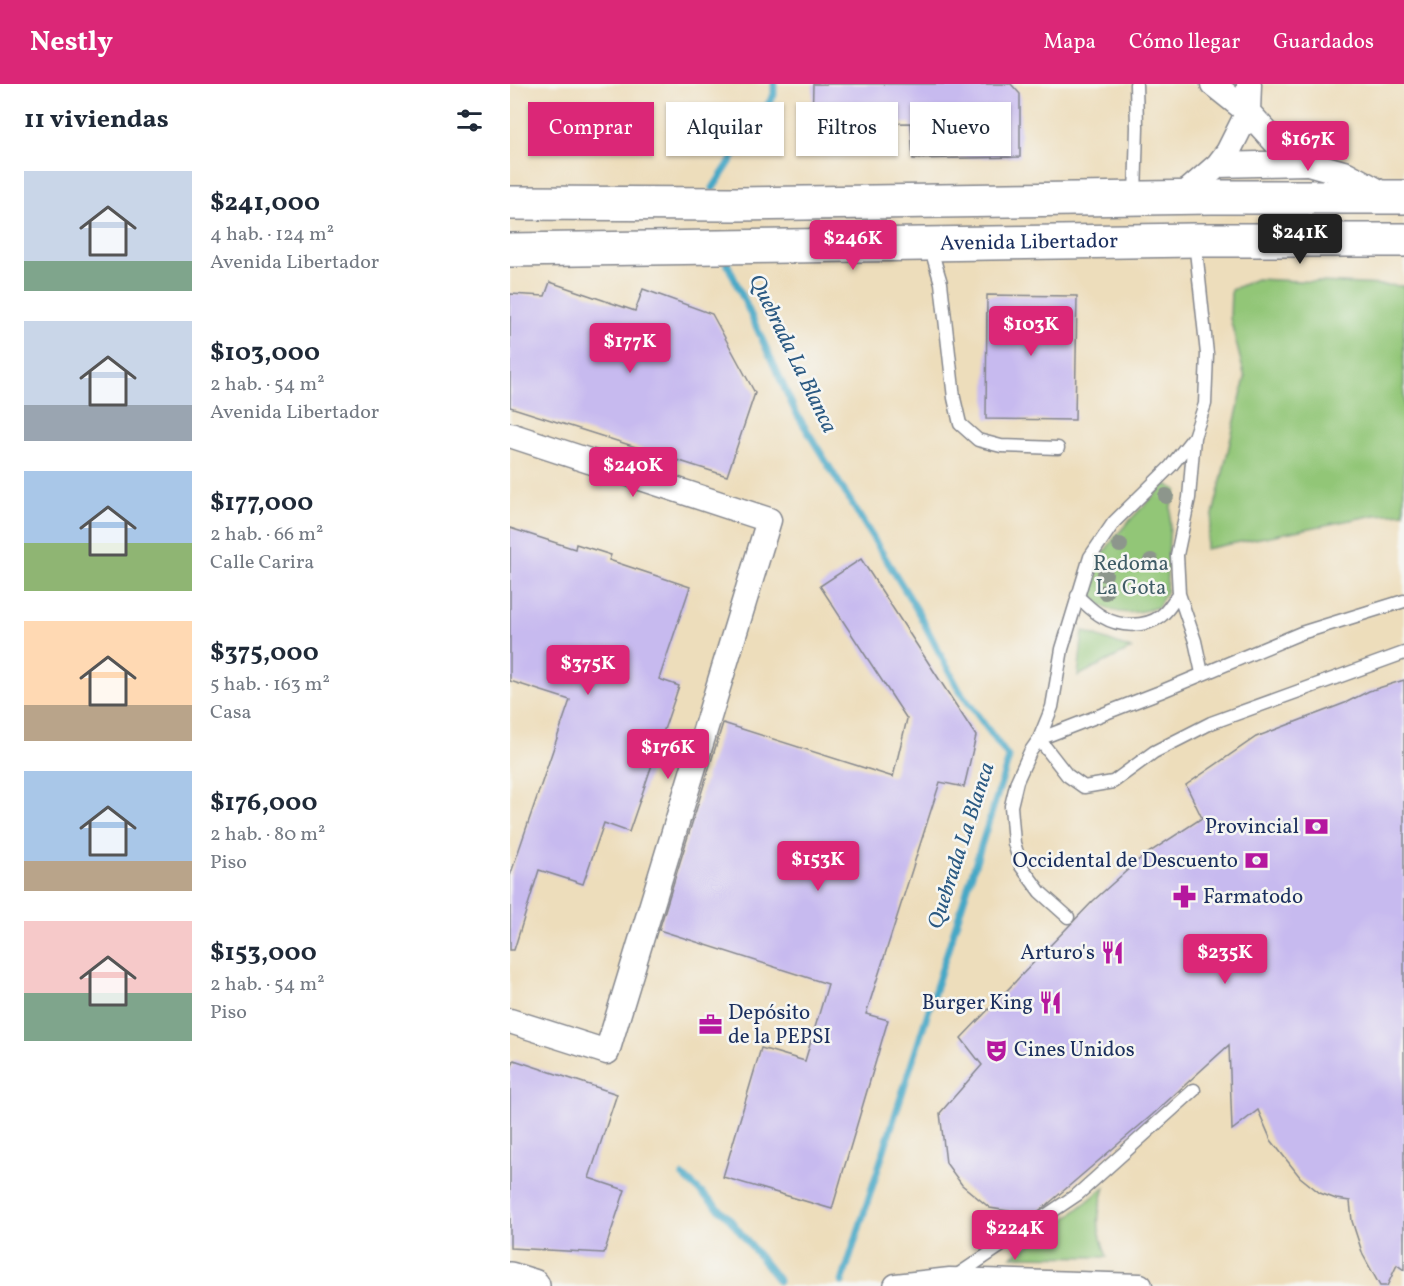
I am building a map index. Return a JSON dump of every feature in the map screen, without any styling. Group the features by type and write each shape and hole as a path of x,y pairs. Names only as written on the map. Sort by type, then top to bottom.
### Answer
{"main road":[{"name":"Avenida Libertador","path":"510,202 737,204 1397,197"},
{"name":"Avenida Libertador","path":"510,250 1195,240 1404,240"},
{"path":"510,1279 533,1286"}],"street":[{"path":"1213,84 1248,112 1279,146 1308,163 1347,174 1397,197"},
{"path":"1180,198 1218,165 1228,152 1248,112 1249,84"},
{"path":"1218,165 1308,163"},
{"path":"510,435 769,520 606,1052 510,1021"},
{"path":"896,1286 950,1280 1140,1286"}],"lane":[{"path":"1134,199 1136,84"},
{"path":"1195,240 1207,354 1205,404 1194,437 1189,498 1177,555 1179,594 1195,641 1202,673"},
{"path":"929,245 941,283 954,398 960,424 978,440 1001,446 1058,448"},
{"path":"1068,917 1040,892 1021,866 1014,843 1011,806 1017,781 1052,707 1062,649 1090,557 1114,522 1171,466 1194,437"},
{"path":"1077,596 1103,617 1122,624 1135,624 1149,623 1162,615 1179,594"},
{"path":"1038,739 1160,692 1301,633 1404,601"},
{"path":"1038,739 1067,775 1084,787 1113,782 1154,752 1211,723 1404,653"},
{"path":"950,1280 1078,1194 1194,1090"}],"green space":[{"path":"1256,279 1404,286 1404,513 1375,515 1205,549 1245,378 1230,318 1231,290"},
{"name":"Redoma La Gota","path":"1166,484 1177,490 1171,506 1166,592 1158,607 1129,613 1108,609 1101,605 1092,593 1092,577 1112,541"},
{"path":"1083,631 1131,649 1078,676"},
{"path":"1105,1187 1098,1222 1107,1257 1012,1256 1043,1237"}],"building":[{"path":"813,84 1011,84 1020,94 1020,157 913,159 913,156 1011,156 1011,102 910,102 910,123 898,123 898,102 813,102"},
{"path":"550,282 635,311 643,289 712,314 755,393 727,476 510,407 510,294 545,296"},
{"path":"987,295 1077,296 1075,420 986,419"},
{"path":"510,528 575,549 576,544 611,555 609,560 690,587 659,679 679,686 629,832 604,823 583,884 539,870 514,950 510,950 510,876 570,700 510,681"},
{"path":"861,559 976,736 964,787 940,782 866,1014 888,1020 832,1209 723,1177 761,1048 805,1061 828,984 659,930 723,723 893,777 907,719 820,586"},
{"path":"1404,680 1404,1270 1397,1265 1387,1286 1380,1286 1363,1255 1352,1221 1350,1201 1320,1193 1300,1177 1271,1140 1258,1110 1232,1130 1229,1045 1152,1115 1033,1215 990,1208 962,1185 946,1163 940,1113 982,1065 961,1038 1093,901 1142,857 1202,818 1186,785 1256,737 1345,703 1369,691"},
{"path":"514,1060 617,1094 589,1178 625,1190 604,1253 510,1248 510,1072"}],"waterway":[{"name":"Quebrada La Blanca","path":"713,188 774,95 774,84"},
{"name":"Quebrada La Blanca","path":"727,263 795,411 916,608 959,690 1009,758 842,1282"},
{"path":"683,1176 728,1217 779,1281"}],"place":[{"name":"Provincial","path":"1317,827"},
{"name":"Occidental de Descuento","path":"1256,861"},
{"name":"Farmatodo","path":"1185,897"},
{"name":"Arturo's","path":"1113,953"},
{"name":"Burger King","path":"1051,1003"},
{"name":"Depósito de la PEPSI","path":"710,1025"},
{"name":"Cines Unidos","path":"996,1050"}]}
